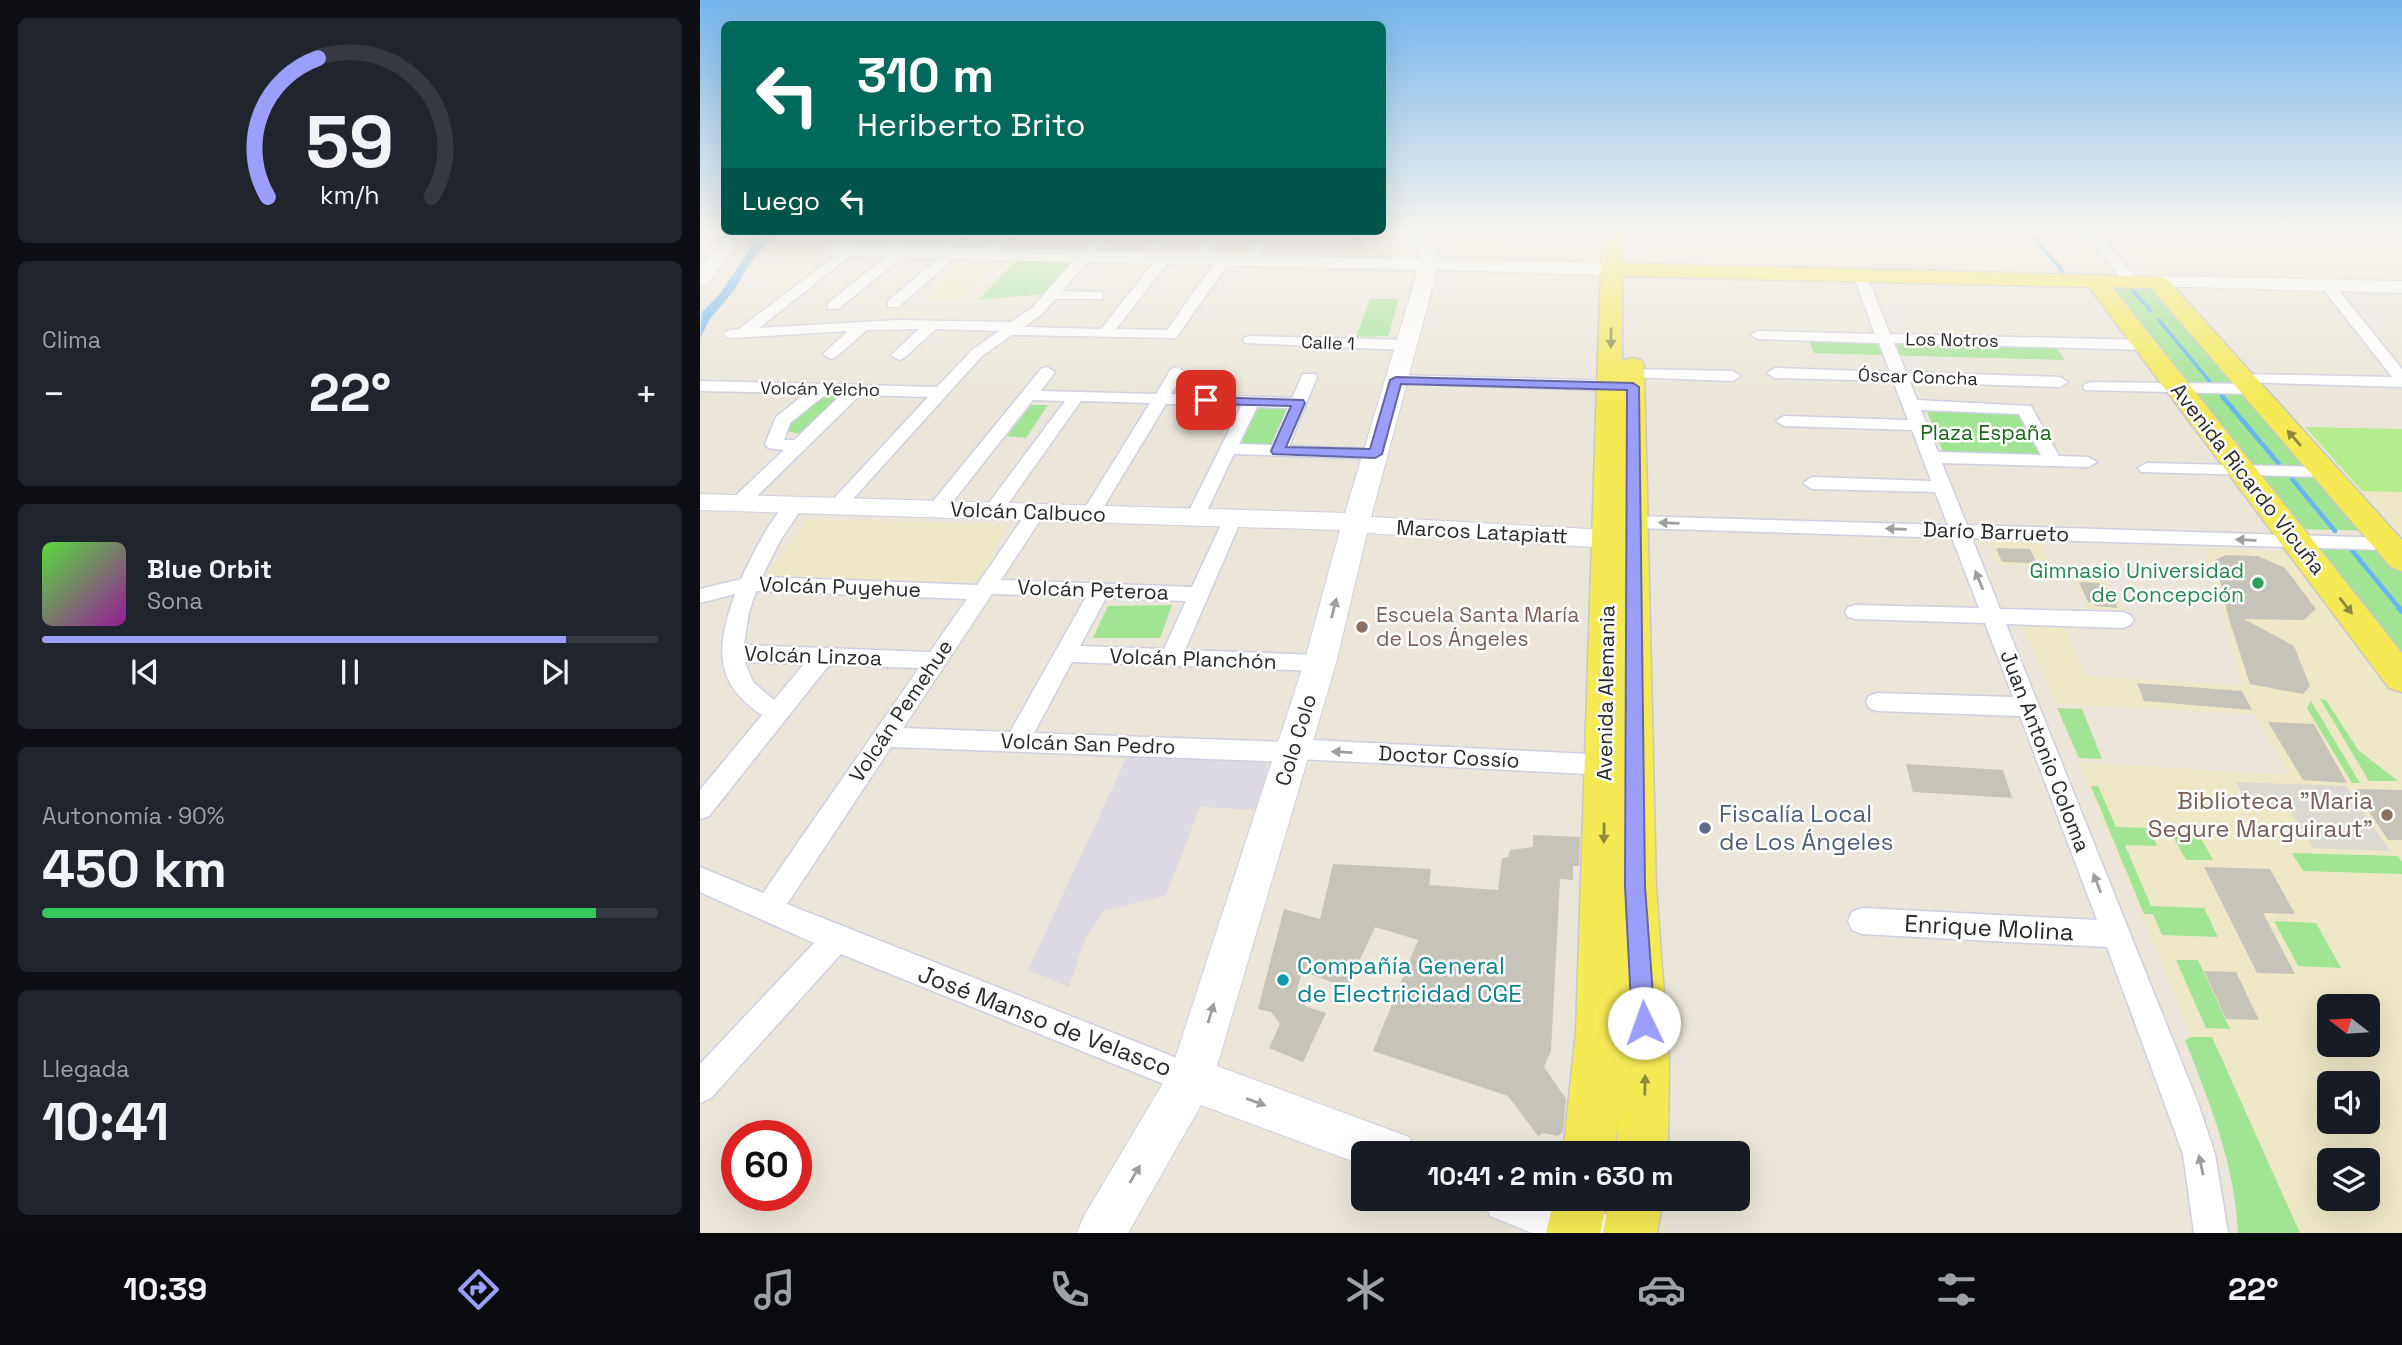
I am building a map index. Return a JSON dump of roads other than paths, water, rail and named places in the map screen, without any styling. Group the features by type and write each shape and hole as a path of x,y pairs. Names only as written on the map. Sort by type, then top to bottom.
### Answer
{"main road":[{"name":"Avenida Alemania","path":"1590,1141 1600,1032 1606,765 1621,530 1625,382 1622,290"},
{"name":"Avenida Ricardo Vicuña","path":"2102,290 2402,678"},
{"path":"2153,290 2247,384 2395,552"},
{"name":"Avenida Alemania","path":"1621,530 1645,1063 1642,1141"},
{"path":"1630,1233 1634,1211"}],"street":[{"path":"790,290 737,333 864,325 932,325 1171,335 1203,290"},
{"path":"833,306 851,290"},
{"path":"893,304 907,290"},
{"path":"836,506 966,364 993,341 1014,329 1057,290"},
{"path":"1105,333 1134,290"},
{"name":"Colo Colo","path":"1101,1233 1191,1079 1320,663 1356,522 1422,290"},
{"name":"Juan Antonio Coloma","path":"1866,290 2191,1128 2204,1181 2211,1233"},
{"path":"2331,290 2402,380"},
{"path":"1052,295 1098,296"},
{"path":"831,354 864,325"},
{"path":"899,355 932,325"},
{"path":"763,349 780,331"},
{"name":"Los Notros","path":"1758,335 2145,345"},
{"name":"Calle 1","path":"1250,340 1406,345"},
{"path":"937,509 1047,372"},
{"path":"1090,514 1177,372"},
{"name":"Óscar Concha","path":"1775,373 2060,382"},
{"path":"1396,380 1625,382 1733,376"},
{"path":"1278,451 1309,377"},
{"path":"2091,387 2178,388 2402,380"},
{"name":"Volcán Yelcho","path":"700,386 940,392"},
{"path":"798,446 774,444 782,421 822,389"},
{"path":"739,503 856,390"},
{"path":"1028,396 1298,403"},
{"path":"993,511 1076,397"},
{"path":"1195,517 1252,401"},
{"path":"1911,405 2025,409 2053,461"},
{"path":"1784,421 1919,425"},
{"path":"1228,449 1375,454"},
{"path":"1931,457 2088,462"},
{"path":"2147,468 2325,472"},
{"path":"1812,483 1941,486"},
{"name":"Volcán Calbuco","path":"700,502 1356,522"},
{"path":"777,713 757,700 738,679 731,653 748,584 758,560 796,505"},
{"name":"Volcán Pemehue","path":"767,910 1036,513"},
{"path":"1171,658 1233,519"},
{"name":"Marcos Latapiatt","path":"1356,522 1374,526 1621,530"},
{"name":"Darío Barrueto","path":"1621,530 1959,531 2296,541 2395,552"},
{"name":"Volcán Puyehue","path":"700,596 748,584 984,589"},
{"name":"Volcán Peteroa","path":"984,589 1200,594"},
{"path":"1017,742 1100,590"},
{"path":"1855,612 2123,620"},
{"name":"Volcán Linzoa","path":"731,653 936,660"},
{"name":"Volcán Planchón","path":"1065,654 1320,663"},
{"path":"700,808 823,656"},
{"path":"1877,702 2028,707"},
{"name":"Volcán San Pedro","path":"884,737 1292,751"},
{"name":"Doctor Cossío","path":"1292,751 1606,765"},
{"name":"José Manso de Velasco","path":"700,879 836,939 1191,1079 1360,1141"},
{"name":"Enrique Molina","path":"1862,921 2117,934"},
{"path":"700,1087 836,939"},
{"path":"1544,1211 1580,1223"}],"water":[{"path":"723,290 735,290 710,319 700,338 702,312"}],"waterway":[{"path":"2133,291 2151,311"},
{"path":"2159,320 2211,383"},
{"path":"2222,396 2279,464"},
{"path":"2292,479 2335,531"},
{"path":"2350,548 2401,610"}],"place":[{"name":"Gimnasio Universidad de Concepción","path":"2258,583"},
{"name":"Escuela Santa María de Los Ángeles","path":"1362,627"},
{"name":"Biblioteca \"Maria Segure Marguiraut\"","path":"2387,815"},
{"name":"Fiscalía Local de Los Ángeles","path":"1705,828"},
{"name":"Compañía General de Electricidad CGE","path":"1283,980"}],"park label":[{"name":"Plaza España","path":"1986,433"}]}
